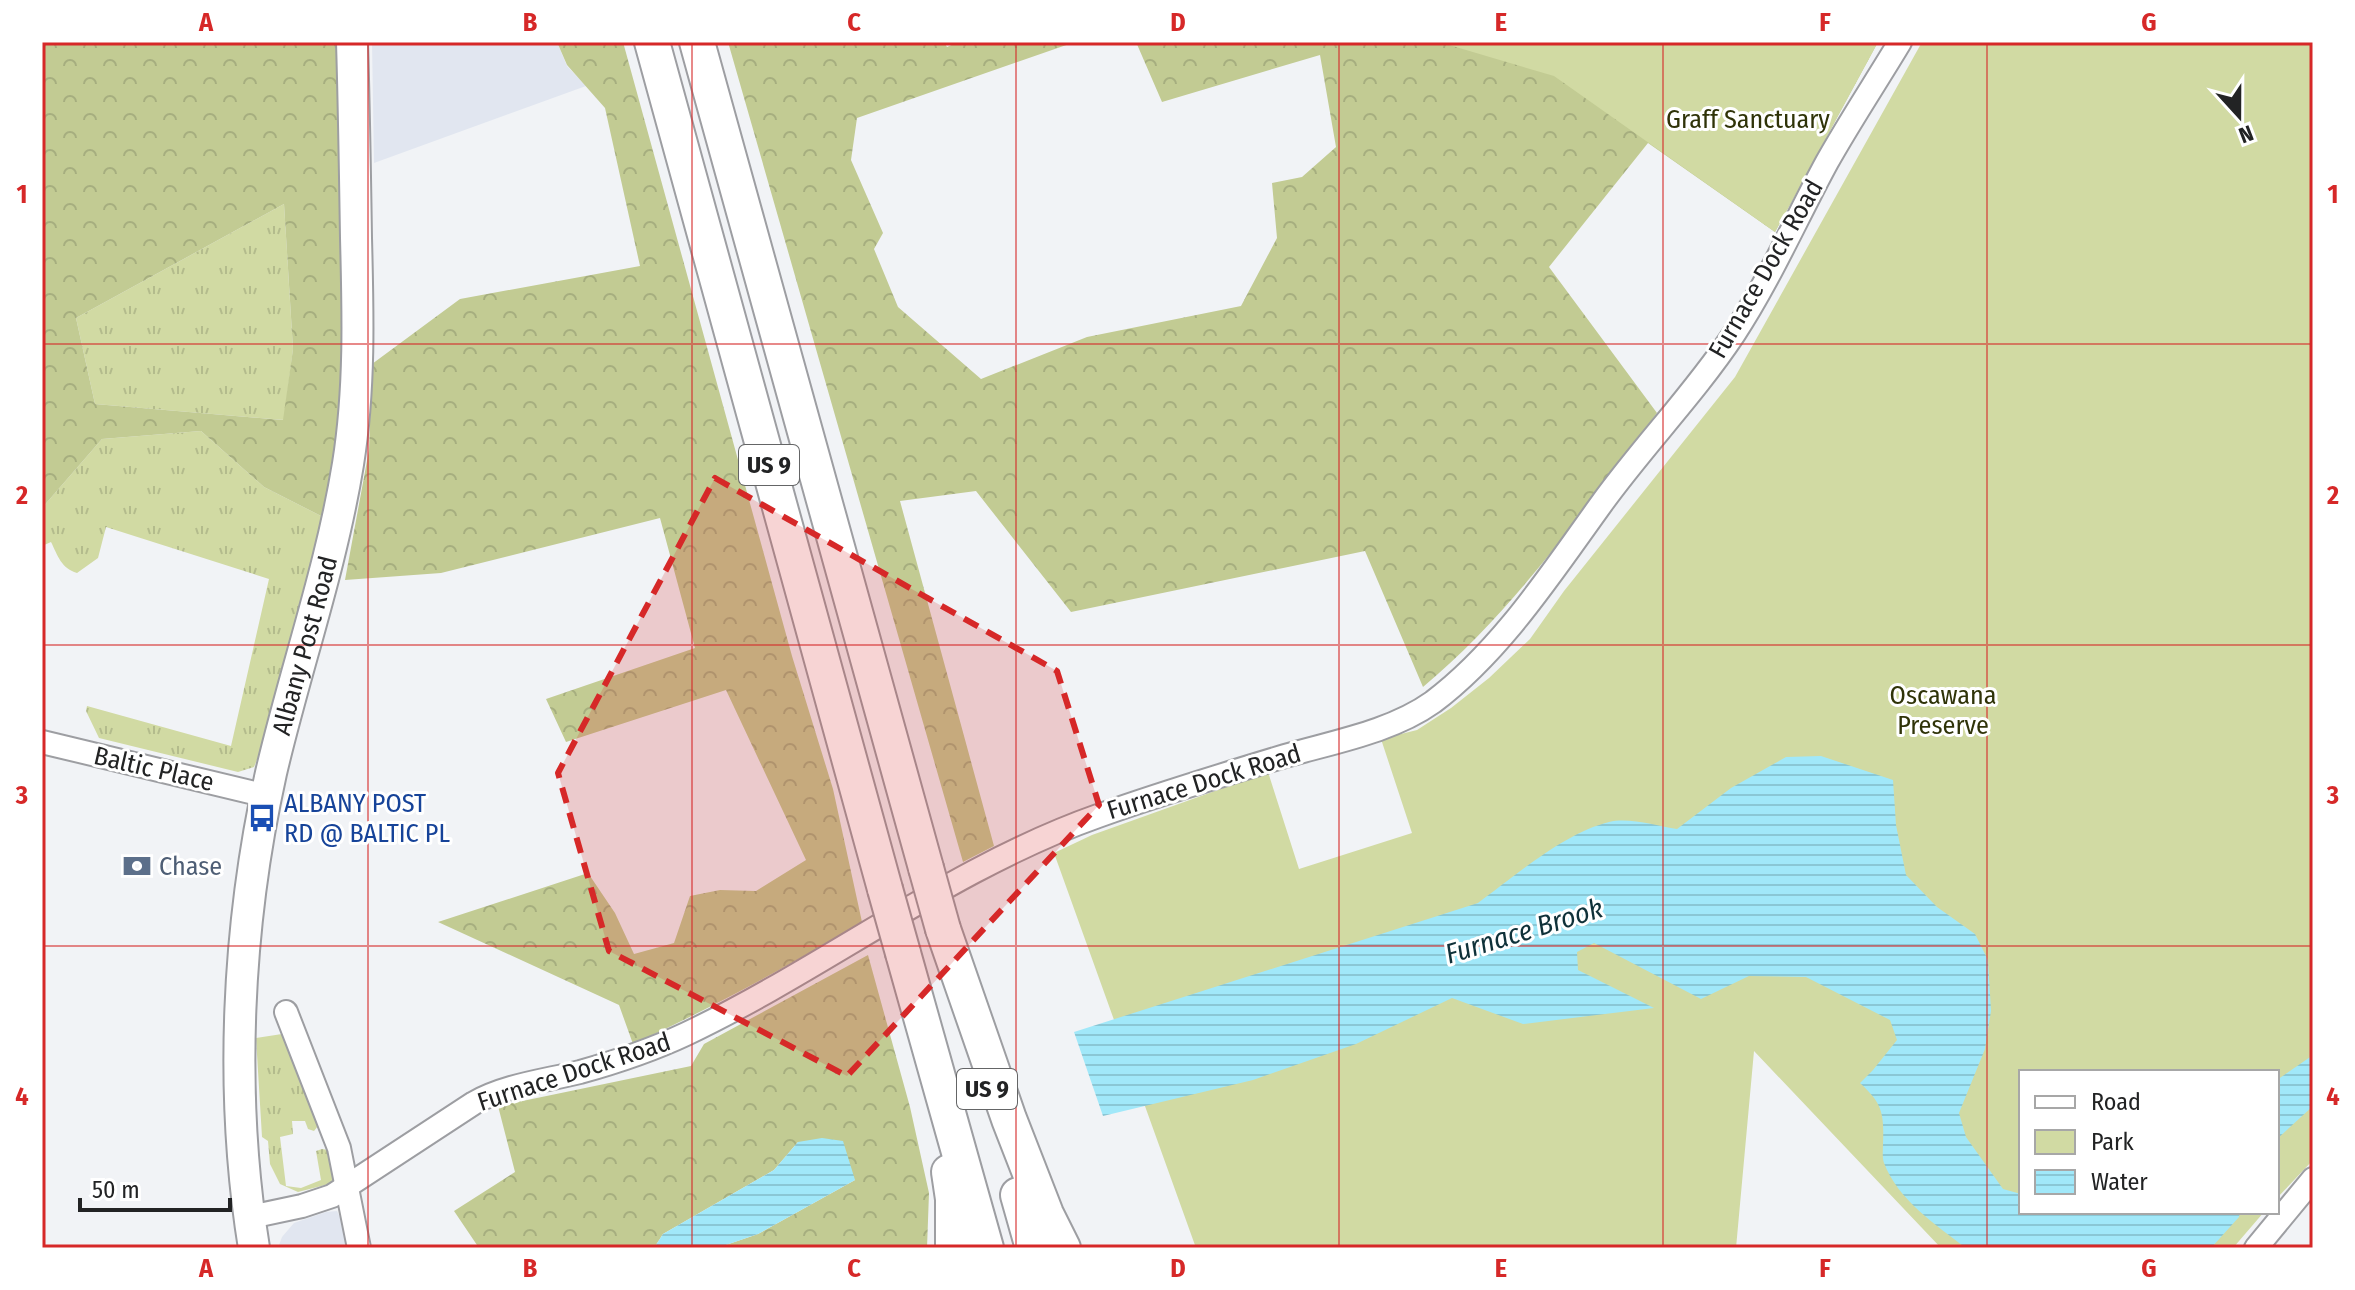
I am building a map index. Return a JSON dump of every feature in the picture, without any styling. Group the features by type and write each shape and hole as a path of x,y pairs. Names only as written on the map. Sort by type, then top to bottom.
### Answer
{"highway":[{"name":"US 9","path":"652,42 986,1248"},
{"name":"US 9","path":"697,42 1033,1248"},
{"path":"943,929 1009,1119 1046,1214 1063,1248"},
{"path":"903,953 947,1158 953,1199 953,1248"}],"main road":[{"name":"Albany Post Road","path":"254,1248 241,1106 243,998 253,868 267,796 342,494 354,409 358,323 352,42"}],"street":[{"name":"Furnace Dock Road","path":"250,1217 315,1203 332,1196 483,1098 507,1089 610,1064 688,1033 821,961 865,933 1054,833 1219,776 1379,728 1433,701 1472,666 1510,625 1718,357 1758,293 1836,146 1900,42"},
{"name":"Baltic Place","path":"42,742 267,796"},
{"path":"286,1012 334,1135 359,1248"},
{"path":"2256,1248 2313,1179"}],"highlighted area":[{"path":"715,478 1057,671 1099,805 847,1076 609,951 558,773"}],"shaded area":[{"path":"372,42 557,42 567,66 586,86 374,163"},
{"path":"337,1211 343,1223 346,1248 278,1248 282,1237 294,1223"}],"green space":[{"path":"42,42 336,42 345,318 336,449 323,517 264,487 201,431 102,439 42,508","holes":["284,204 293,349 283,420 95,404 76,318"]},
{"path":"557,42 623,42 792,656 833,789 862,922 749,986 633,1044 619,1005 438,922 588,873 615,913 634,954 674,943 690,896 720,890 756,891 806,860 726,690 566,742 546,699 695,648 660,518 441,573 345,580 369,450 372,364 460,299 640,266 605,108 567,65"},
{"path":"728,42 944,42 947,47 958,42 1075,42 857,118 851,160 883,233 874,249 898,307 981,379 1087,337 1241,306 1277,238 1272,183 1302,177 1336,147 1320,55 1162,102 1136,42 1878,42 1775,232 1648,143 1549,267 1657,413 1548,557 1488,625 1423,687 1365,551 1071,612 976,491 900,501 994,846 963,862"},
{"name":"Graff Sanctuary","path":"1439,42 1878,42 1775,232 1554,76"},
{"name":"Oscawana Preserve","path":"1922,42 2313,42 2313,1160 2279,1196 2279,1070 2019,1070 2019,1214 2262,1214 2233,1248 1941,1248 1754,1051 1736,1248 1196,1248 1054,853 1092,835 1268,772 1299,869 1412,833 1381,739 1417,730 1451,708 1489,678 1530,639 1564,591 1735,377"},
{"path":"284,204 293,349 284,420 95,404 76,318"},
{"path":"201,431 264,487 323,517 261,750 254,767 238,772 99,738 86,711 87,706 231,746 269,579 106,527 98,558 77,573 64,565 51,542 42,546 42,508 102,439"},
{"path":"868,955 910,1107 929,1193 927,1248 717,1248 758,1234 855,1180 798,1142 774,1170 663,1234 654,1248 479,1248 454,1211 515,1172 498,1106 691,1066 704,1044"},
{"path":"282,1034 318,1126 314,1131 308,1129 305,1121 292,1121 293,1134 280,1137 286,1186 301,1188 321,1180 316,1151 322,1149 328,1150 335,1177 329,1184 298,1192 280,1184 270,1164 268,1141 262,1137 256,1038"}],"water":[{"name":"Furnace Brook","path":"1821,756 1893,780 1896,825 1906,875 1937,907 1975,934 1988,960 1991,1011 1985,1049 1959,1113 1966,1137 2003,1189 2019,1193 2019,1214 2240,1214 2211,1248 1966,1248 1908,1200 1898,1189 1884,1163 1880,1110 1860,1083 1897,1040 1890,1020 1806,977 1749,976 1701,999 1594,943 1577,952 1578,970 1654,1008 1523,1024 1452,998 1356,1044 1253,1080 1103,1116 1074,1032 1478,903 1540,856 1575,836 1609,822 1643,822 1677,829 1731,788 1786,757"},
{"path":"2313,1055 2313,1106 2279,1137 2279,1079"},
{"path":"822,1138 843,1141 855,1180 758,1234 717,1248 654,1248 663,1234 774,1170 798,1142"}],"place":[{"name":"ALBANY POST RD @ BALTIC PL","path":"262,818"},
{"name":"Chase","path":"137,866"}]}
